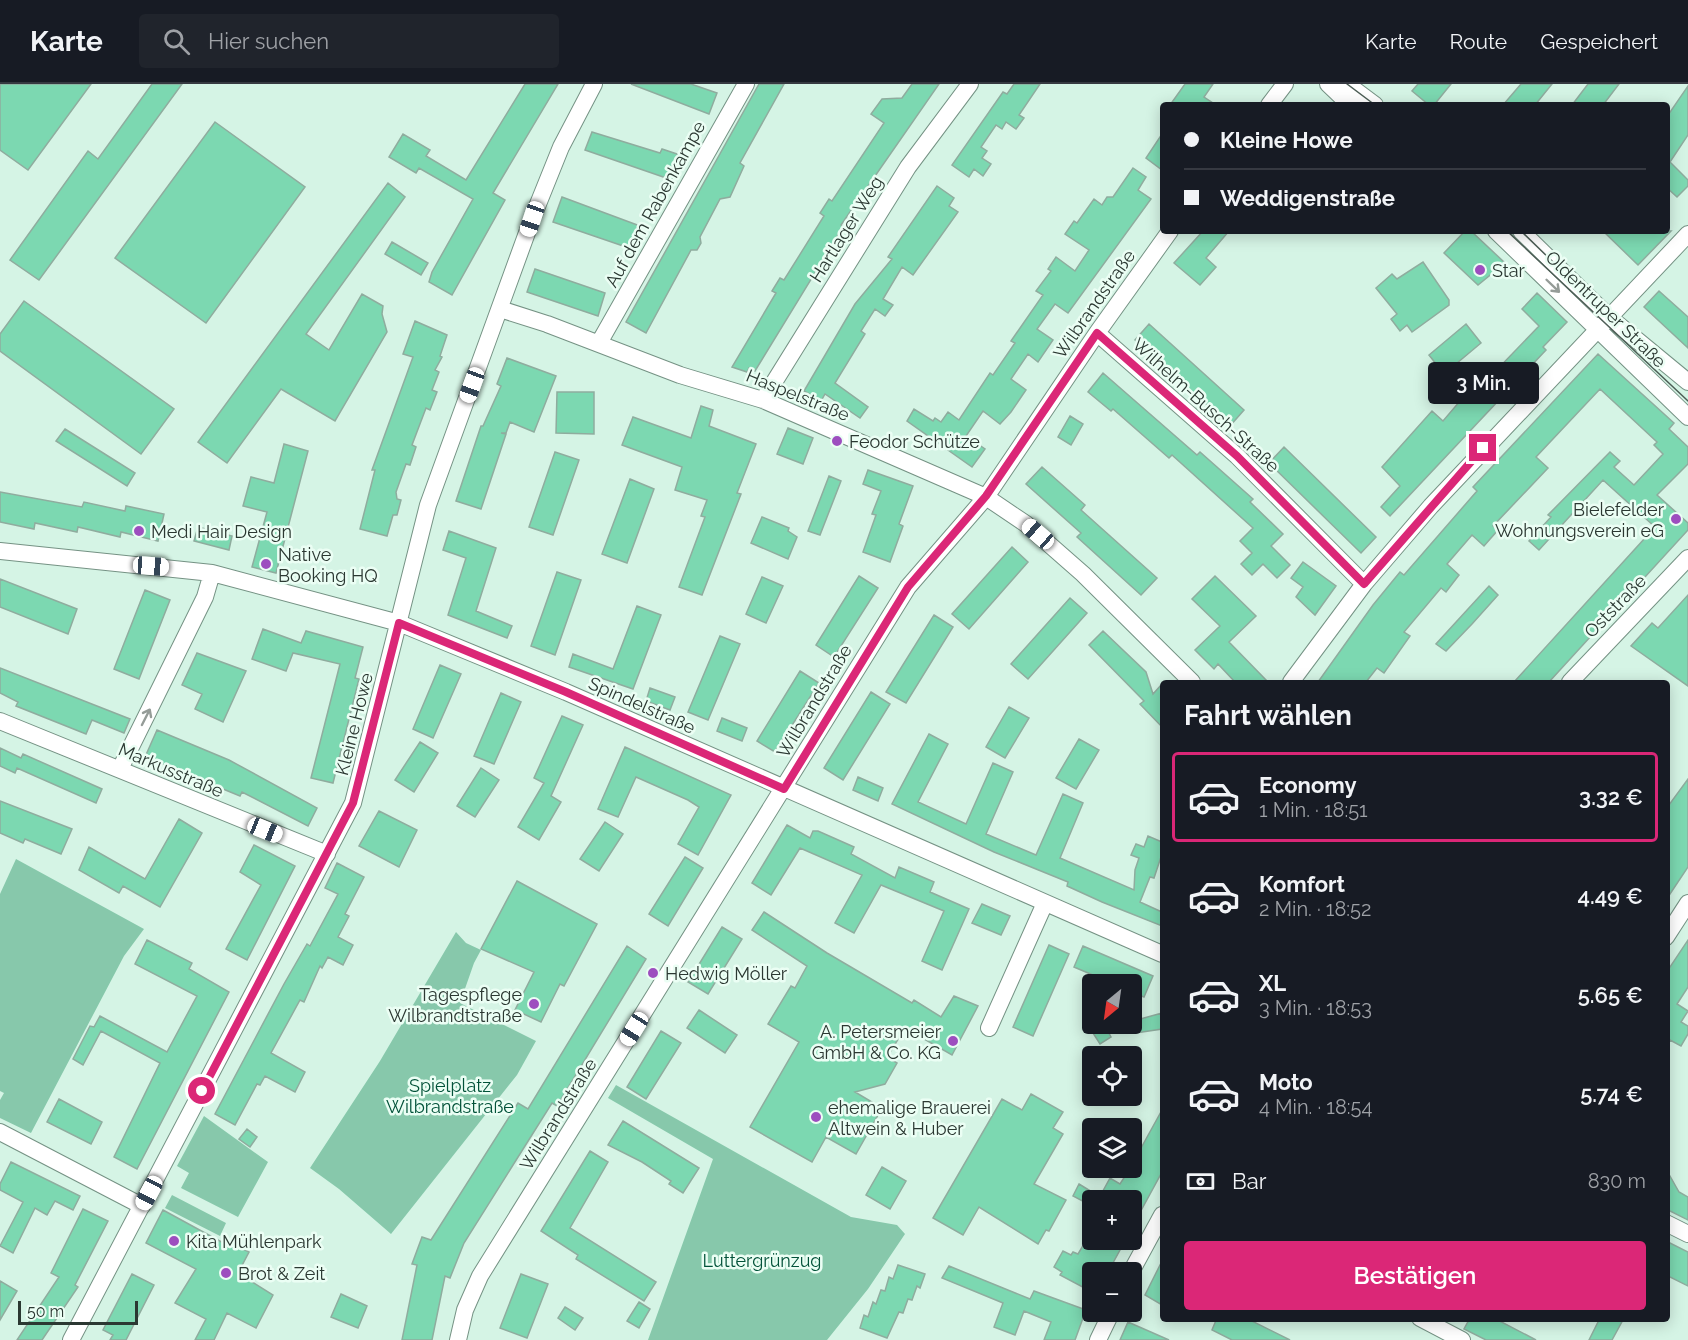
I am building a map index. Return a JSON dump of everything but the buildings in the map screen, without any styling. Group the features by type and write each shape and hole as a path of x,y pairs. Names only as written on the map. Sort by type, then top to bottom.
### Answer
{"street":[{"name":"Kleine Howe","path":"71,1340 327,854 356,793 428,505 561,147 594,84"},
{"name":"Auf dem Rabenkampe","path":"599,344 746,84"},
{"name":"Hartlager Weg","path":"763,400 908,167 970,84"},
{"path":"1271,102 1285,84"},
{"path":"1328,84 1347,102"},
{"path":"1347,84 1372,102"},
{"name":"Wilbrandstraße","path":"458,1340 465,1310 480,1276 908,587 986,496 1168,234"},
{"name":"Oldentruper Straße","path":"1500,234 1605,322 1688,382"},
{"name":"Oldentruper Straße","path":"1524,234 1688,417"},
{"path":"1292,680 1364,584 1469,462 1688,234"},
{"name":"Haspelstraße","path":"500,309 680,375 763,400 986,496 1026,524 1083,574 1190,680"},
{"name":"Wilhelm-Busch-Straße","path":"1097,333 1237,456 1364,584"},
{"name":"Spindelstraße","path":"0,551 212,573 399,623 566,692 1160,953"},
{"name":"Oststraße","path":"1572,680 1688,558"},
{"path":"120,769 205,597 212,573"},
{"name":"Markusstraße","path":"0,721 327,854"},
{"path":"989,1028 1045,903"},
{"path":"1670,931 1688,903"},
{"path":"0,1132 142,1206"},
{"path":"1136,1262 1160,1219"},
{"path":"1670,1225 1688,1234"},
{"path":"1098,1340 1107,1322"},
{"path":"1443,1324 1462,1340"}],"green space":[{"path":"16,859 144,929 124,956 31,1133 0,1118 0,1100 4,1093 0,1091 0,894"},
{"name":"Spielplatz Wilbrandstraße","path":"456,932 466,943 481,950 460,1003 536,1041 517,1075 391,1234 339,1189 310,1168 380,1061"},
{"name":"Luttergrünzug","path":"616,1085 851,1217 897,1225 905,1234 868,1289 827,1340 648,1340 713,1159 608,1098"},
{"path":"204,1116 268,1162 238,1217 181,1188 189,1173 177,1166"},
{"path":"172,1195 226,1223 220,1236 165,1208"}],"tram line":[{"path":"1347,84 1371,102"},
{"path":"1510,234 1688,401"},
{"path":"1524,234 1553,262"}],"place":[{"name":"Star","path":"1480,270"},
{"name":"Feodor Schütze","path":"837,441"},
{"name":"Bielefelder Wohnungsverein eG","path":"1676,519"},
{"name":"Medi Hair Design","path":"139,531"},
{"name":"Native Booking HQ","path":"266,564"},
{"name":"Hedwig Möller","path":"653,973"},
{"name":"Tagespflege Wilbrandtstraße","path":"534,1004"},
{"name":"A. Petersmeier GmbH & Co. KG","path":"953,1041"},
{"name":"ehemalige Brauerei Altwein & Huber","path":"816,1117"},
{"name":"Kita Mühlenpark","path":"174,1241"},
{"name":"Brot & Zeit","path":"226,1273"}],"route":[{"path":"202,1091 353,803 399,623 566,692 784,789 908,587 986,496 1097,333 1237,456 1364,584 1483,448"}]}
